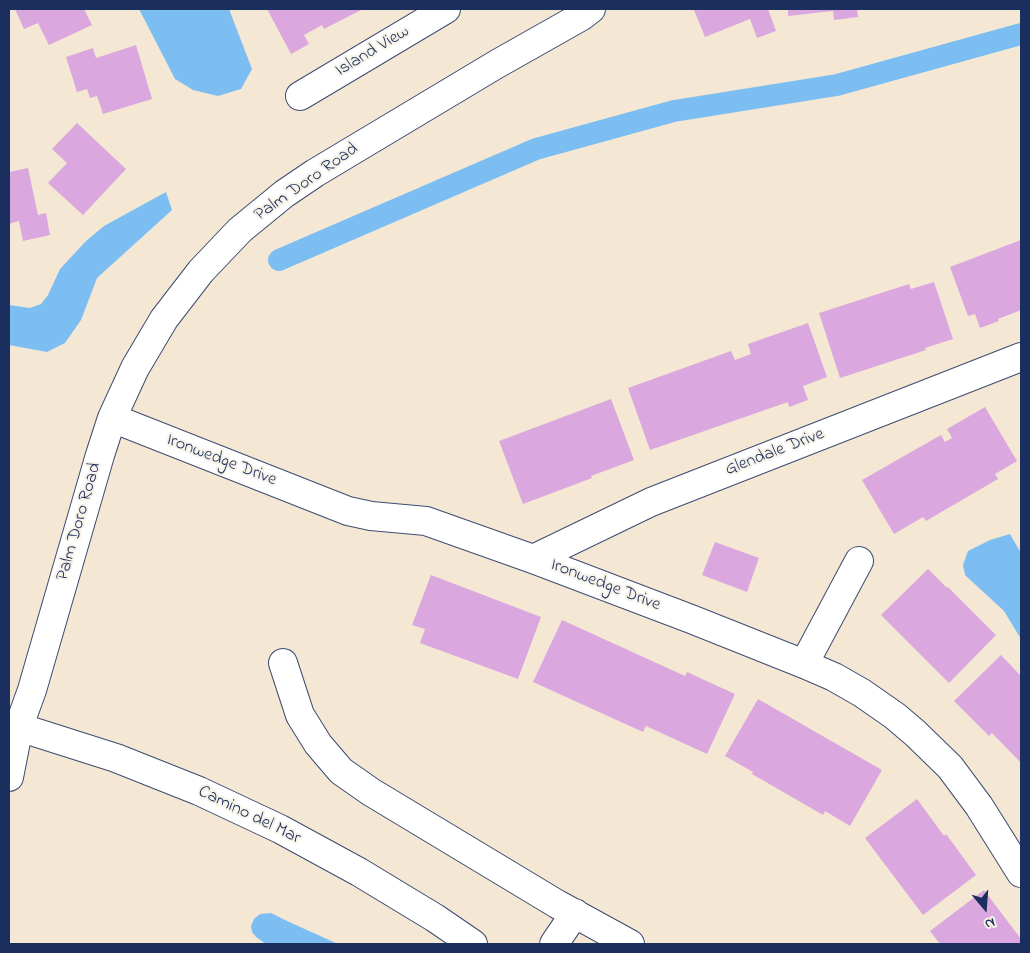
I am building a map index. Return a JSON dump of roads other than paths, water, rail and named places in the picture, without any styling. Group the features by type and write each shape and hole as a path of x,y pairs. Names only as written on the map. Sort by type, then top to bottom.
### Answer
{"street":[{"name":"Island View","path":"300,96 446,9"},
{"name":"Palm Doro Road","path":"9,776 14,725 32,690 112,418 135,368 164,319 201,271 240,230 284,194 315,173 591,9"},
{"name":"Glendale Drive","path":"533,558 651,502 1021,357"},
{"name":"Ironwedge Drive","path":"112,418 348,511 371,516 426,521 533,558 834,677 862,693 895,716 950,767 979,806 1021,873"},
{"path":"804,664 859,561"},
{"path":"283,663 300,715 318,744 341,771 388,802 557,904 630,944"},
{"name":"Camino del Mar","path":"14,725 116,758 199,792 280,829 359,872 435,918 473,944"},
{"path":"554,944 575,913"}],"water":[{"path":"139,9 229,9 252,69 241,89 218,96 193,90 175,79"},
{"path":"166,192 172,210 97,278 81,320 65,343 47,352 9,345 9,305 30,308 41,304 48,295 60,269 86,241 104,226"},
{"path":"1010,534 1021,553 1021,639 1004,611 965,575 963,565 968,551 990,540"},
{"path":"271,913 338,944 266,944 256,937 252,932 251,926 254,919 260,914"}],"waterway":[{"path":"279,260 536,149 674,111 837,85 1021,34"}]}
